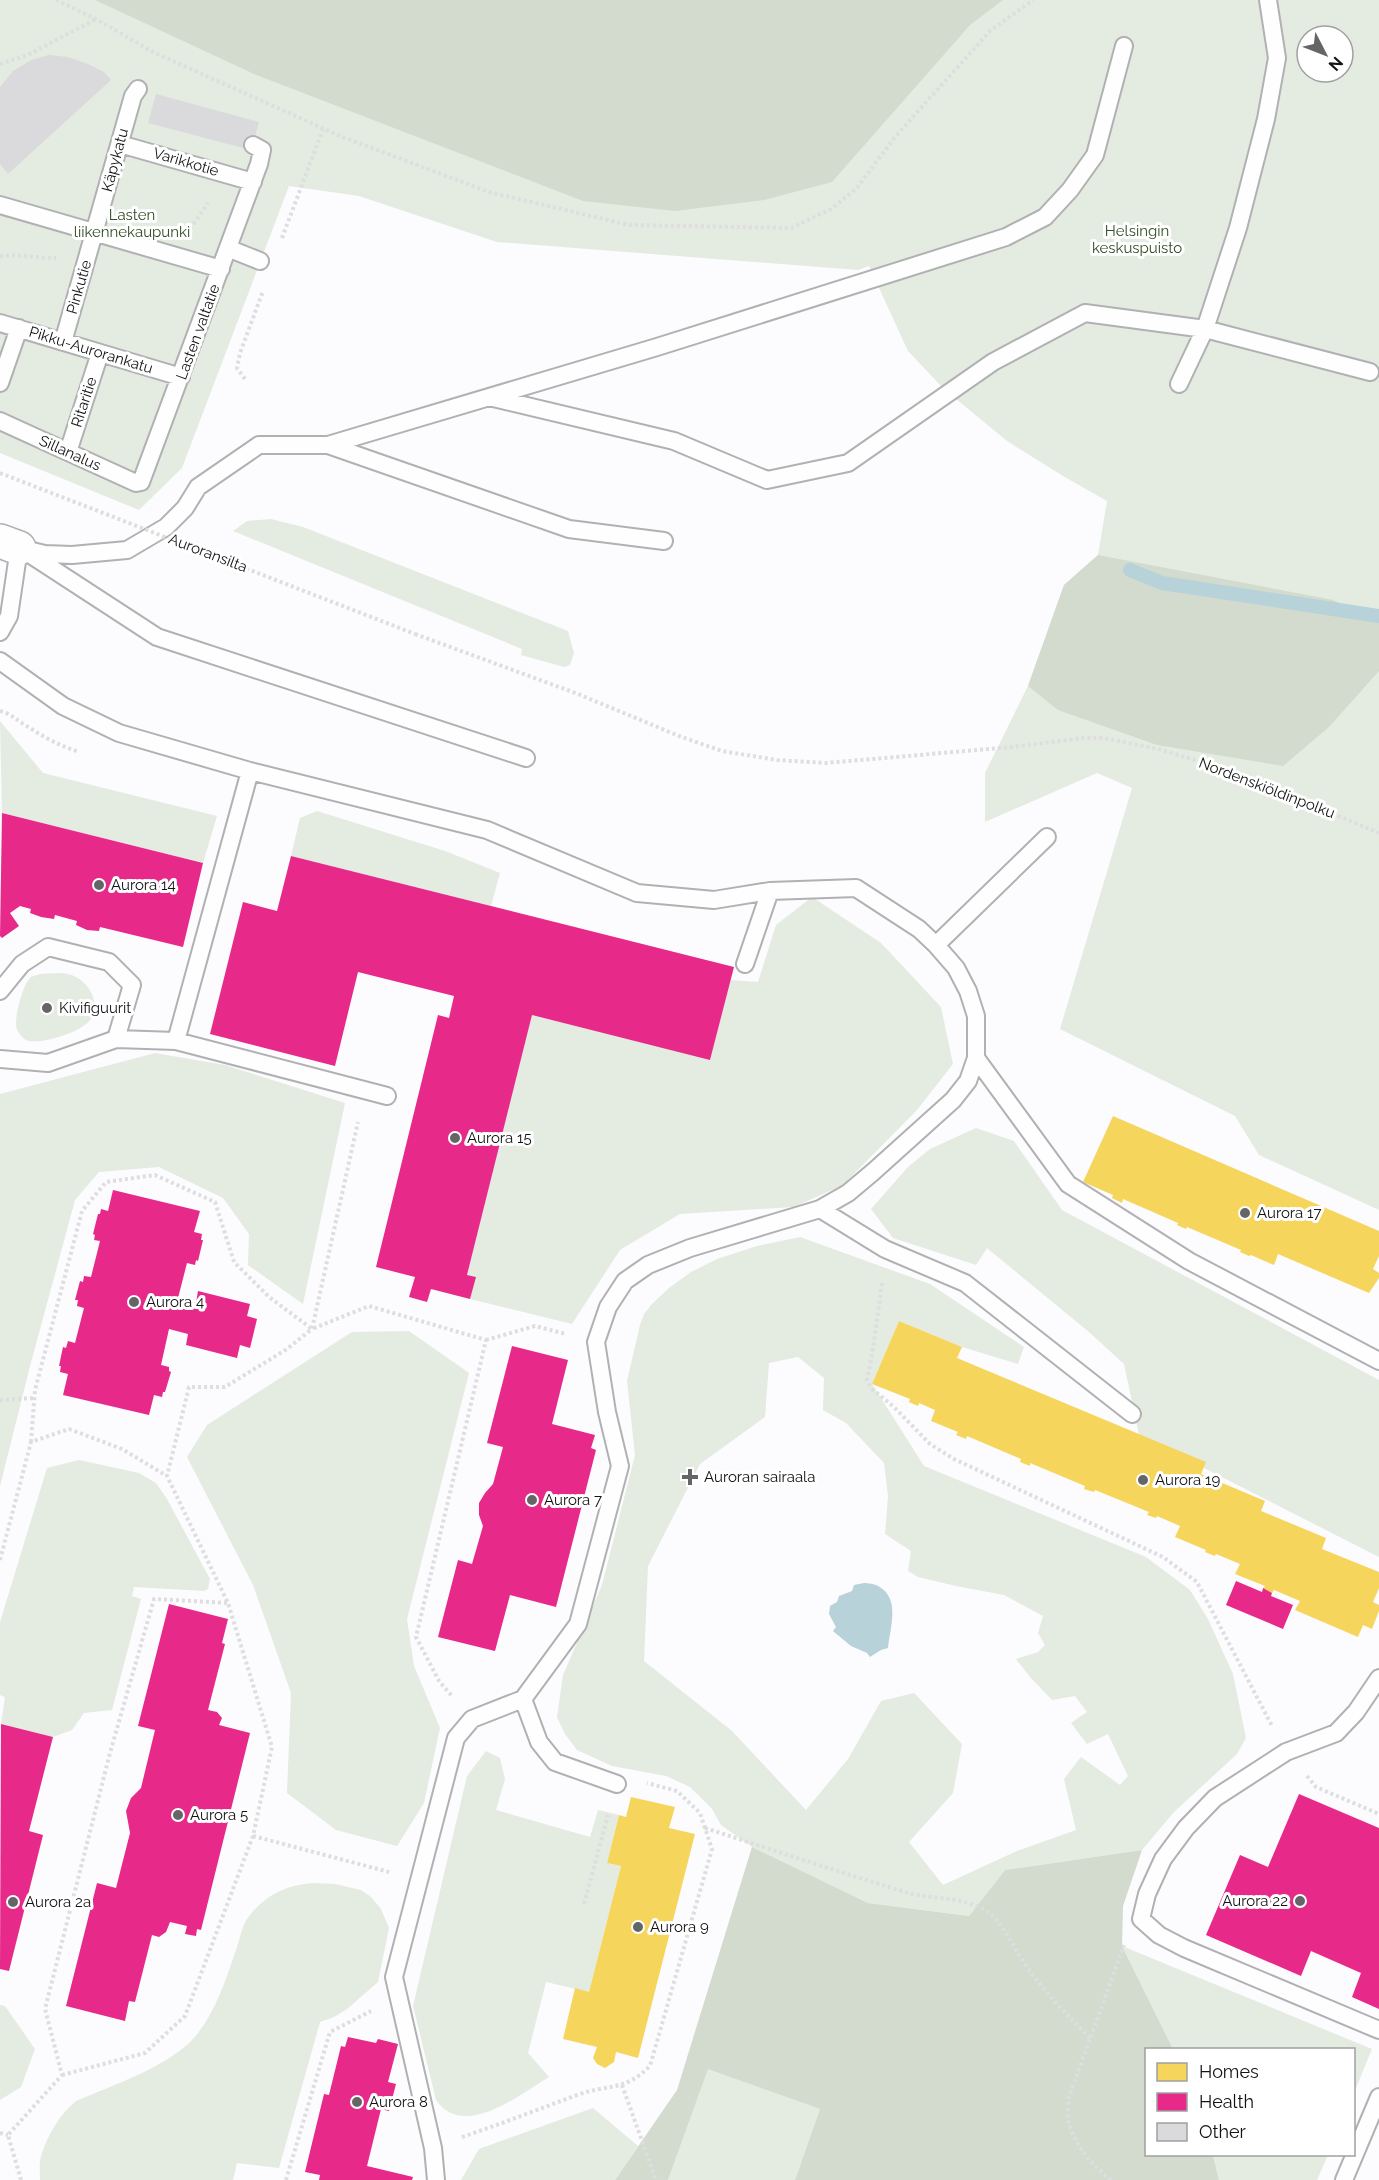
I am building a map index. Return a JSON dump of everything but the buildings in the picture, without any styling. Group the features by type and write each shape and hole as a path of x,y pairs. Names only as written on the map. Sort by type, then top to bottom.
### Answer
{"lane":[{"path":"1179,384 1205,329 1238,228 1266,119 1277,58 1268,0"},
{"path":"10,544 45,554 72,555 127,550 166,527 185,508 198,487 259,445 328,445 668,344 1006,237 1046,217 1070,190 1095,156 1124,46"},
{"name":"Käpykatu","path":"95,232 133,96 138,89"},
{"name":"Varikkotie","path":"120,144 253,182"},
{"name":"Lasten valtatie","path":"141,482 253,182 262,150 254,145"},
{"path":"0,205 221,268"},
{"name":"Pinkutie","path":"63,342 95,232"},
{"path":"235,250 266,263"},
{"path":"489,397 674,441 767,480 848,464 993,362 1085,314 1205,329 1370,372"},
{"name":"Pikku-Aurorankatu","path":"0,323 181,378"},
{"path":"0,383 19,328"},
{"name":"Ritaritie","path":"68,452 100,353"},
{"name":"Sillanalus","path":"0,421 136,483 141,482"},
{"path":"328,445 570,528 664,541"},
{"path":"0,632 9,616 10,544"},
{"path":"10,544 157,638 526,758"},
{"path":"0,661 63,706 118,733 250,771 487,830 637,893 714,900 770,891 856,888 920,929 936,945 956,968 968,991 976,1016 976,1058 968,1081 953,1100 848,1193 820,1209 690,1248 648,1265 625,1281 608,1307 596,1342 607,1412 620,1466 578,1624 523,1699 472,1719 456,1738 394,1977 433,2148 436,2180"},
{"path":"176,1041 250,771"},
{"path":"936,945 1047,837"},
{"path":"745,964 770,891"},
{"path":"0,991 22,964 48,947 109,962 132,985 116,1039"},
{"path":"0,1059 48,1063 116,1039 176,1041 387,1096"},
{"path":"976,1058 1068,1184 1189,1262 1379,1361"},
{"path":"820,1209 885,1249 965,1283 1132,1414"},
{"path":"1379,1678 1356,1712 1336,1733 1286,1752 1215,1798 1186,1828 1163,1859 1147,1894 1141,1919 1159,1935 1184,1948 1379,2031"},
{"path":"523,1699 539,1742 555,1762 617,1784"},
{"path":"1355,2154 1379,2097"},
{"path":"1344,2180 1354,2156"}],"path":[{"path":"56,0 153,52 323,129 489,192 629,225 791,228 831,209 856,189 895,137 990,31 1033,0"},
{"path":"0,64 28,55 96,20"},
{"path":"245,380 237,368 266,263 323,129"},
{"path":"197,220 205,208"},
{"path":"0,256 16,254 32,259 67,257"},
{"name":"Auroransilta","path":"0,473 415,634 578,694 680,736 722,750 777,760 826,763 1012,747 1083,738"},
{"path":"0,711 9,713"},
{"name":"Nordenskiöldinpolku","path":"1083,738 1104,738 1158,749 1226,769 1379,833"},
{"path":"312,1329 365,1090"},
{"path":"0,1560 31,1442 34,1398 82,1211 106,1182 156,1175 215,1202 234,1262 269,1297 312,1329"},
{"path":"883,1272 867,1380 872,1389 894,1407 930,1444 954,1459 1163,1557 1197,1582 1286,1752 1316,1787 1379,1814"},
{"path":"167,1476 189,1387 225,1387 287,1349 312,1329 369,1306 486,1340 535,1326 596,1342"},
{"path":"472,1719 440,1681 416,1636 486,1340"},
{"path":"0,1400 34,1398"},
{"path":"8,2135 62,2075 145,2053 185,2016 253,1836 273,1747 228,1602 167,1476 122,1449 69,1429 31,1442"},
{"path":"62,2075 45,2009 110,1753 154,1599 228,1602"},
{"path":"433,2148 580,2094 614,2088 638,2079 650,2066 712,1849 700,1814 677,1791 626,1778 617,1784 584,1904"},
{"path":"704,1827 892,1888 925,1897 966,1902 991,1914 1009,1935 1023,1962 1051,1999 1091,2039"},
{"path":"253,1836 419,1880"},
{"path":"1111,2180 1083,2152 1068,2119 1069,2097 1125,1944 1141,1919"},
{"path":"286,2180 330,2032 398,1998"},
{"path":"622,2085 656,2180"},
{"path":"0,2133 8,2135"},
{"path":"8,2135 21,2180"}],"green space":[{"name":"Helsingin keskuspuisto","path":"0,0 1379,0 1379,1210 1259,1155 1235,1116 1060,1029 1132,788 1097,773 985,822 985,773 1028,686 1064,585 1098,555 1107,501 1007,441 944,389 908,351 869,266 858,270 497,242 359,196 289,186 182,468 139,510 0,453"},
{"path":"95,0 1003,0 970,25 832,182 764,200 675,211 583,201 254,74"},
{"path":"271,519 303,527 568,631 574,653 570,665 564,667 521,655 522,649 233,531 247,521"},
{"path":"1098,555 1333,600 1379,623 1379,671 1329,727 1283,766 1157,745 1058,710 1028,686 1064,585"},
{"path":"0,721 43,773 217,816 203,863 2,813"},
{"path":"317,811 445,851 500,873 491,906 291,856 300,818"},
{"path":"812,897 881,943 941,1007 953,1064 917,1110 843,1185 794,1207 680,1214 620,1250 572,1324 470,1299 475,1277 467,1275 532,1015 710,1059 730,980 758,982 776,925"},
{"path":"40,974 68,974 87,986 94,999 94,1006 90,1020 85,1025 69,1033 40,1041 26,1040 22,1036 16,1024 20,1002 28,981 31,977"},
{"path":"155,1053 225,1065 345,1103 303,1304 248,1265 249,1234 223,1198 159,1167 99,1172 75,1200 0,1486 0,1094"},
{"path":"976,1128 1014,1141 1062,1210 1379,1380 1379,1557 1139,1435 1124,1364 1089,1332 987,1248 976,1265 893,1238 871,1209 908,1167 930,1149"},
{"path":"800,1237 930,1284 1024,1347 1018,1364 962,1347 899,1321 872,1384 924,1466 1146,1557 1190,1590 1208,1619 1233,1674 1246,1738 1237,1754 1174,1812 1142,1850 1005,1870 969,1916 868,1903 752,1847 721,1825 712,1809 690,1787 666,1776 612,1766 577,1750 565,1734 557,1717 563,1675 602,1585 635,1455 627,1381 644,1314 669,1288 691,1272 717,1259 757,1246","holes":["798,1357 824,1378 823,1410 846,1423 884,1463 888,1496 885,1534 911,1551 908,1571 918,1577 1004,1595 1043,1616 1038,1633 1045,1645 1038,1652 1016,1659 1052,1700 1075,1696 1087,1712 1071,1723 1087,1744 1108,1734 1128,1776 1120,1785 1081,1757 1064,1779 1076,1830 1017,1851 943,1885 909,1842 953,1793 962,1744 914,1693 881,1701 848,1759 806,1810 732,1731 644,1661 648,1566 700,1464 765,1417 769,1363"]},
{"path":"409,1331 469,1373 407,1619 414,1666 440,1728 424,1803 397,1846 336,1830 287,1793 291,1693 253,1585 187,1457 207,1425 352,1332"},
{"path":"79,1460 139,1473 156,1483 210,1579 208,1589 204,1591 134,1587 132,1596 141,1599 112,1710 84,1713 72,1730 53,1737 1,1724 5,1697 0,1695 0,1622 47,1468"},
{"path":"486,1751 500,1758 505,1779 496,1810 590,1837 598,1810 619,1815 607,1863 621,1866 589,1992 546,1982 528,2053 549,2077 492,2110 476,2115 461,2116 448,2111 436,2100 413,2006 467,1776"},
{"path":"752,1847 868,1903 969,1916 1005,1870 1142,1850 1123,1906 1122,1946 1173,2048 1145,2048 1145,2156 1213,2156 1219,2180 795,2180 820,2109 708,2069 668,2180 615,2180 677,2090"},
{"path":"313,1883 335,1884 361,1890 371,1897 381,1909 389,1928 378,1982 347,2009 320,2022 279,2168 237,2163 233,2180 40,2180 41,2156 50,2133 65,2112 76,2101 154,2067 193,2039 207,2020 218,1998 243,1927 253,1911 268,1898 284,1889"},
{"path":"1122,1946 1372,2049 1355,2091 1355,2048 1173,2048"},
{"path":"0,2005 5,2006 35,2049 21,2087 0,2100"},
{"path":"708,2068 820,2109 795,2180 668,2180"},
{"path":"593,2108 638,2146 615,2180 461,2180 479,2149"},
{"path":"1213,2156 1328,2156 1317,2180 1219,2180"}],"water":[{"path":"864,1583 877,1585 885,1591 892,1606 888,1648 870,1657 867,1653 851,1646 833,1631 836,1627 829,1614 830,1606 837,1602 839,1596 852,1591 854,1585"}],"waterway":[{"path":"1130,570 1162,583 1379,616"}],"place":[{"name":"Aurora 14","path":"99,885"},
{"name":"Kivifiguurit","path":"47,1008"},
{"name":"Aurora 15","path":"455,1138"},
{"name":"Aurora 17","path":"1245,1213"},
{"name":"Aurora 4","path":"134,1302"},
{"name":"Auroran sairaala","path":"690,1477"},
{"name":"Aurora 19","path":"1143,1480"},
{"name":"Aurora 7","path":"532,1500"},
{"name":"Aurora 5","path":"178,1815"},
{"name":"Aurora 22","path":"1300,1901"},
{"name":"Aurora 2a","path":"13,1902"},
{"name":"Aurora 9","path":"638,1927"},
{"name":"Aurora 8","path":"357,2102"}],"park label":[{"name":"Lasten liikennekaupunki","path":"132,224"}]}
